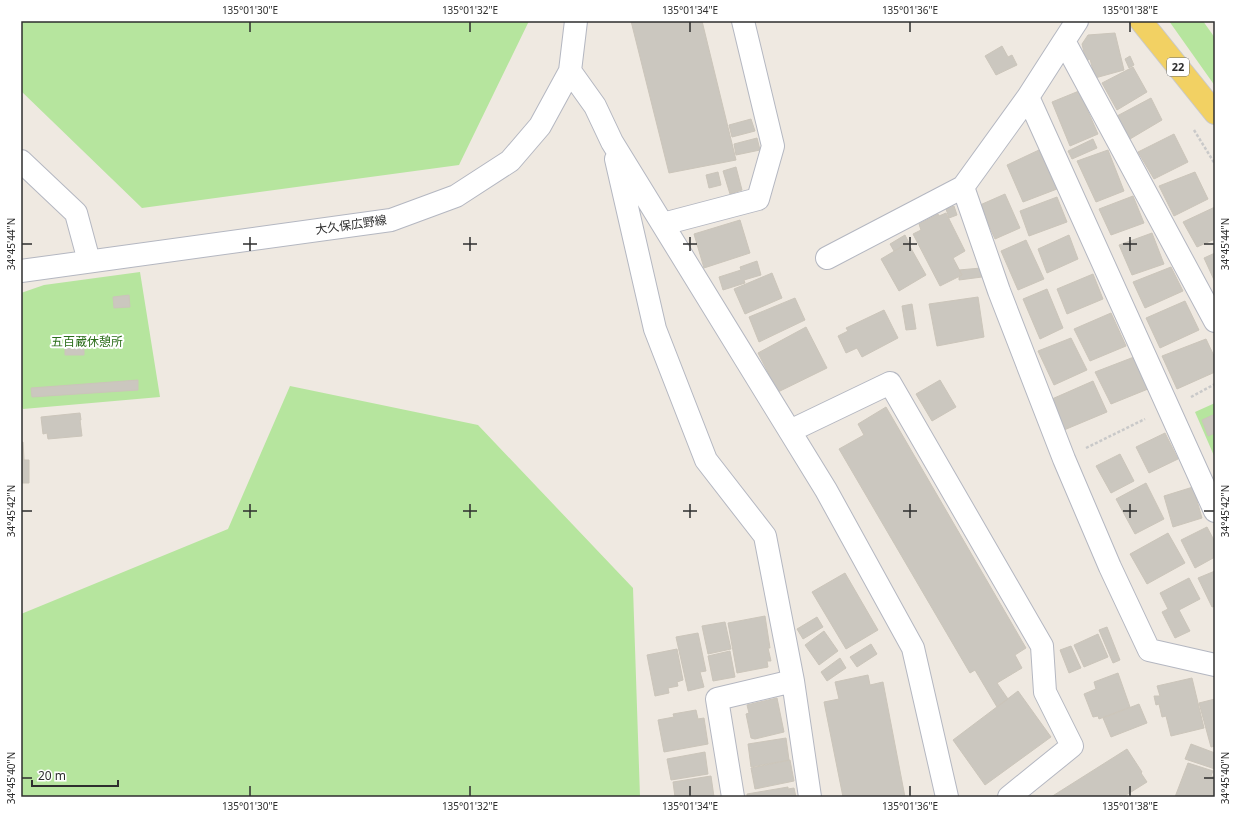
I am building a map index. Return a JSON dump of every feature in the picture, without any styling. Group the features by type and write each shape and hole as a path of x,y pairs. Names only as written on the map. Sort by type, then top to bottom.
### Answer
{"main road":[{"name":"22","path":"1141,21 1215,113"}],"street":[{"name":"大久保広野線","path":"21,271 391,220 456,196 510,161 540,126 570,71 576,21"},
{"path":"663,224 758,199 773,146 743,21"},
{"path":"828,258 962,187 1028,97 1077,21"},
{"path":"1064,41 1215,321"},
{"path":"570,71 596,106 612,142 826,490 913,648 946,797"},
{"path":"1028,97 1215,511"},
{"path":"612,142 655,330 706,460 764,536 793,681 810,797"},
{"path":"21,161 76,213 89,261"},
{"path":"962,187 998,291 1064,458 1110,567 1149,650 1215,665"},
{"path":"790,431 890,383 1042,646 1045,692 1072,746 1009,797"},
{"path":"733,797 717,699 793,681"}],"path":[{"path":"1064,458 1169,408 1215,384"}],"green space":[{"path":"21,21 529,21 459,165 142,208 21,91"},
{"path":"1169,21 1203,21 1215,38 1215,86"},
{"name":"五百蔵休憩所","path":"140,272 160,397 23,409 21,405 21,293 44,285"},
{"path":"290,386 478,425 633,588 640,797 21,797 21,614 228,529"},
{"path":"1215,403 1215,458 1195,412"}],"building":[{"path":"631,21 702,21 736,160 669,173"},
{"path":"1115,33 1124,70 1095,78 1090,59 1086,61 1082,44 1088,35"},
{"path":"1002,46 1008,57 1012,55 1017,65 996,75 985,56"},
{"path":"1130,56 1134,65 1129,68 1125,59"},
{"path":"1133,67 1147,92 1117,110 1102,83"},
{"path":"1079,91 1098,134 1070,146 1052,102"},
{"path":"1151,98 1162,120 1130,139 1117,116"},
{"path":"751,119 755,131 732,137 729,125"},
{"path":"1174,134 1188,162 1154,179 1138,152"},
{"path":"757,138 760,150 736,155 734,144"},
{"path":"1093,139 1097,148 1072,159 1068,151"},
{"path":"1039,150 1057,189 1023,202 1007,165"},
{"path":"1108,150 1124,191 1096,202 1077,161"},
{"path":"736,167 742,190 730,194 723,171"},
{"path":"718,172 721,185 709,188 706,175"},
{"path":"1195,172 1208,199 1174,216 1159,186"},
{"path":"1005,194 1020,228 995,239 980,205"},
{"path":"1133,196 1144,223 1111,235 1099,209"},
{"path":"1057,197 1067,222 1029,236 1020,211"},
{"path":"954,206 957,215 949,218 946,209"},
{"path":"1215,207 1215,239 1197,247 1183,222"},
{"path":"946,213 965,251 953,258 962,275 940,286 913,234 921,230 919,224 938,214 939,216"},
{"path":"740,220 750,253 704,268 694,234"},
{"path":"1152,233 1164,264 1132,275 1119,245"},
{"path":"905,235 909,243 894,251 890,244"},
{"path":"1069,235 1078,259 1047,273 1038,249"},
{"path":"1026,240 1044,279 1018,290 1001,251"},
{"path":"908,243 926,275 899,291 881,259"},
{"path":"1215,253 1215,282 1204,258"},
{"path":"757,261 761,275 744,280 745,283 723,290 719,277 741,270 740,267"},
{"path":"1171,267 1183,291 1145,308 1133,282"},
{"path":"981,268 982,277 959,280 959,277 962,275 959,270"},
{"path":"772,273 782,298 745,314 734,289"},
{"path":"1093,274 1103,299 1067,314 1057,289"},
{"path":"1047,289 1063,328 1040,339 1023,299"},
{"path":"129,295 130,307 114,308 113,297"},
{"path":"978,297 984,337 937,346 929,304"},
{"path":"795,298 805,320 759,342 749,317"},
{"path":"1185,301 1199,330 1160,348 1146,318"},
{"path":"912,304 916,329 906,330 902,306"},
{"path":"884,310 898,338 862,357 857,348 846,353 838,336 848,331 846,328"},
{"path":"1111,313 1126,346 1090,361 1074,329"},
{"path":"806,327 827,368 778,392 758,353"},
{"path":"84,337 84,355 65,355 65,338"},
{"path":"1071,338 1087,370 1054,385 1038,351"},
{"path":"1206,339 1215,358 1215,372 1177,389 1162,356"},
{"path":"1134,357 1148,389 1111,404 1095,372"},
{"path":"138,380 138,390 32,397 31,388"},
{"path":"940,380 956,407 932,421 916,394"},
{"path":"1093,381 1107,412 1064,430 1052,399"},
{"path":"886,407 1026,648 1015,655 1022,668 997,683 1008,699 997,707 975,670 970,673 839,449 864,435 858,424"},
{"path":"80,413 82,436 48,439 47,433 43,434 41,417"},
{"path":"1215,414 1215,433 1208,436 1202,420"},
{"path":"1165,433 1178,459 1149,473 1136,447"},
{"path":"21,442 23,442 24,460 29,460 29,483 21,483"},
{"path":"1120,454 1134,481 1111,493 1096,466"},
{"path":"1146,483 1164,519 1135,534 1116,499"},
{"path":"1193,487 1202,518 1173,527 1164,496"},
{"path":"1207,527 1215,542 1215,557 1195,568 1181,540"},
{"path":"1168,533 1185,563 1147,584 1130,554"},
{"path":"1215,571 1215,606 1212,607 1198,578"},
{"path":"845,573 878,630 846,649 812,592"},
{"path":"1189,578 1200,599 1179,610 1190,631 1175,638 1162,612 1168,609 1160,593"},
{"path":"765,616 770,648 768,648 771,661 767,661 768,667 737,673 728,623"},
{"path":"817,617 823,627 803,639 797,629"},
{"path":"725,622 731,649 708,654 702,626"},
{"path":"1107,627 1120,660 1113,663 1099,630"},
{"path":"824,631 838,651 819,665 805,645"},
{"path":"698,633 706,671 700,672 704,687 688,691 676,637"},
{"path":"1098,634 1108,657 1084,667 1074,645"},
{"path":"871,644 877,654 857,667 850,657"},
{"path":"1071,646 1081,668 1069,673 1060,650"},
{"path":"677,649 683,680 677,682 678,686 668,688 669,693 655,696 647,655"},
{"path":"730,651 735,677 713,681 708,656"},
{"path":"840,658 846,668 827,681 821,672"},
{"path":"1118,673 1130,707 1099,719 1098,716 1093,717 1084,694 1096,689 1094,682"},
{"path":"868,675 870,685 883,682 905,797 843,797 824,702 839,699 835,682"},
{"path":"1192,678 1204,728 1171,736 1166,716 1162,717 1159,704 1156,705 1154,696 1160,696 1157,686"},
{"path":"1018,691 1051,737 985,785 953,740"},
{"path":"777,698 784,732 755,739 751,738 746,714 749,713 747,705"},
{"path":"1215,699 1215,746 1211,747 1199,703"},
{"path":"1139,704 1147,723 1111,737 1103,718"},
{"path":"696,710 698,719 704,718 708,744 664,752 658,720 674,717 673,714"},
{"path":"786,738 789,760 751,767 748,744"},
{"path":"1191,744 1215,753 1215,769 1185,759"},
{"path":"1127,749 1147,782 1123,797 1051,797"},
{"path":"705,752 708,774 671,780 667,759"},
{"path":"790,760 794,781 755,789 751,768"},
{"path":"1188,763 1213,771 1211,776 1215,777 1215,797 1175,797"},
{"path":"711,776 714,797 675,797 673,782"},
{"path":"788,787 788,789 794,788 796,797 747,797 747,794"}]}
